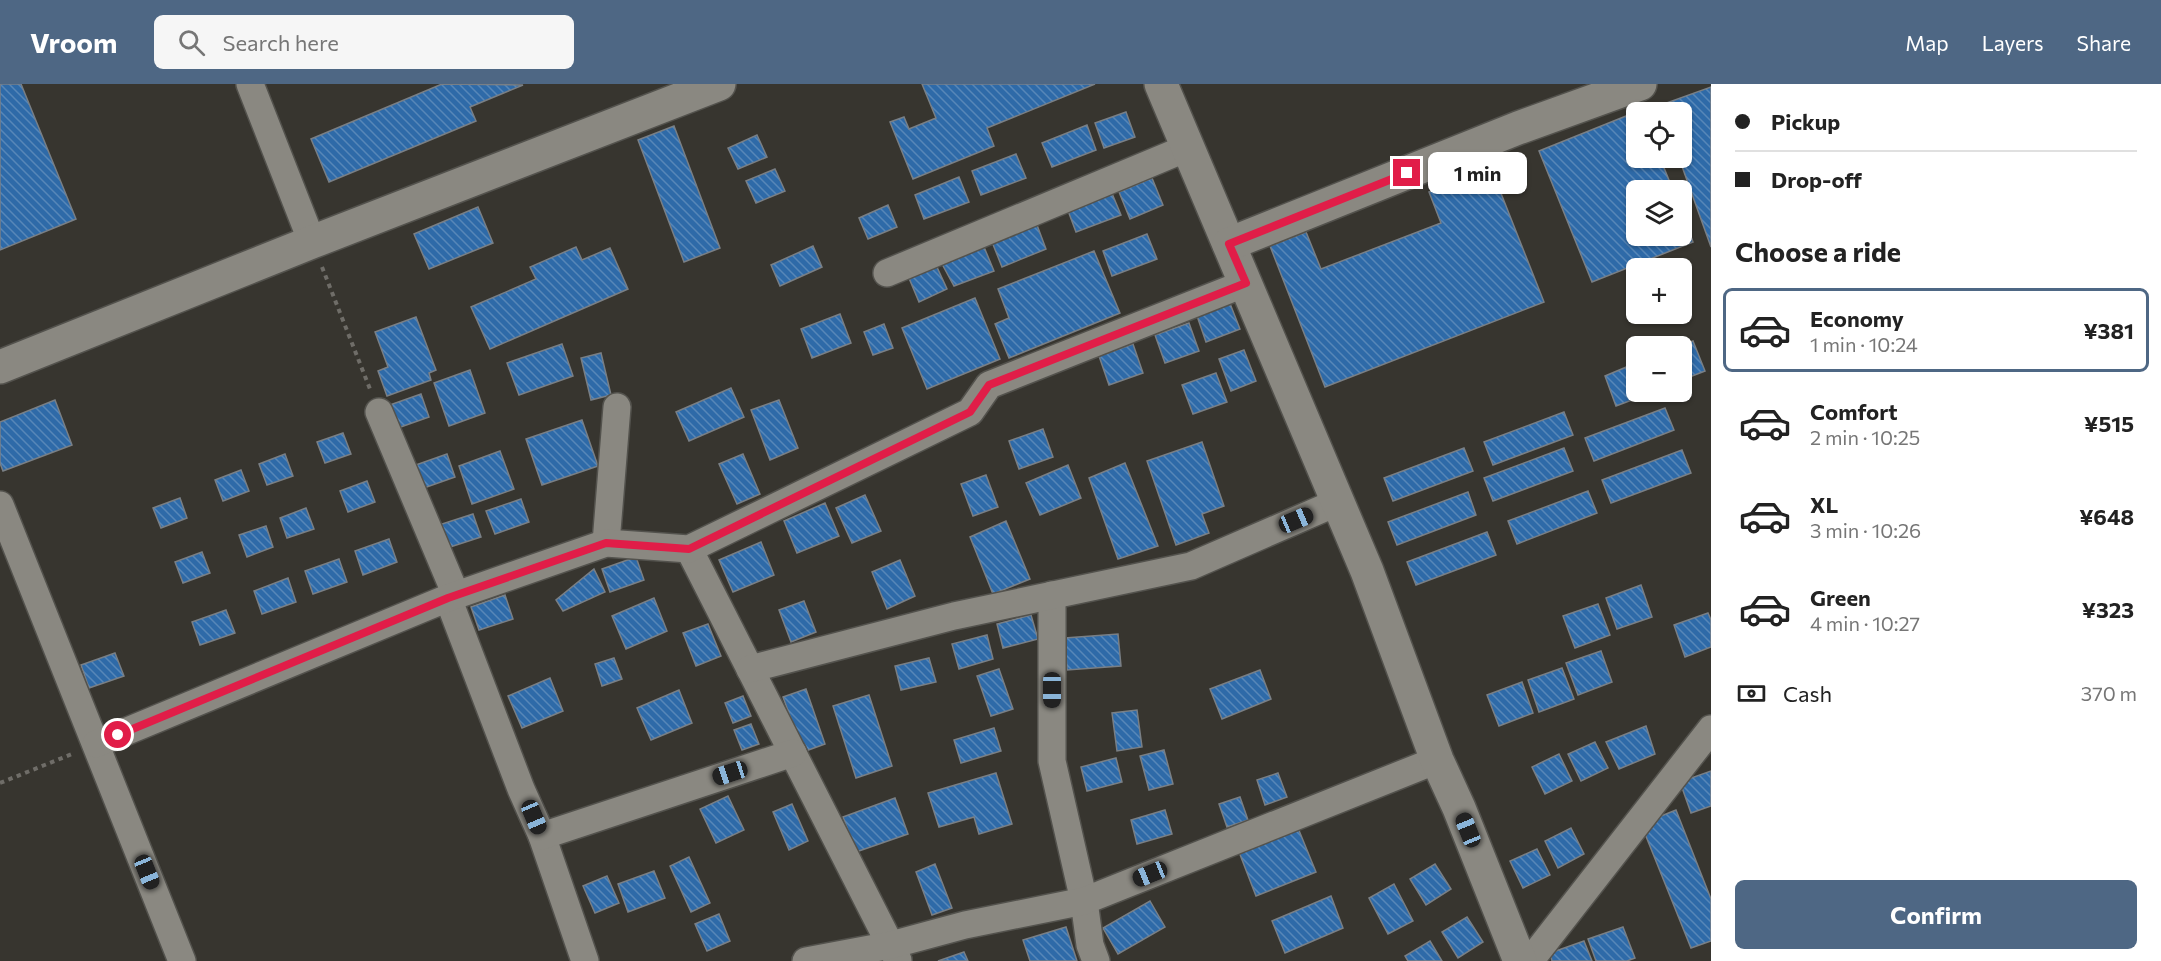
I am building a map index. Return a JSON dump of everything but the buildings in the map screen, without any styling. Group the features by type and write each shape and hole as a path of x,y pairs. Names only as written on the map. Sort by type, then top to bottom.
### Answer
{"street":[{"path":"250,84 312,242"},
{"path":"0,367 312,242 719,84"},
{"path":"1161,84 1367,571 1437,760 1459,808 1520,961"},
{"path":"1229,244 1518,128 1641,84"},
{"path":"887,273 1187,148"},
{"path":"96,744 452,597 606,543 689,549 970,412 989,385 1246,283"},
{"path":"606,543 617,407"},
{"path":"379,412 452,597 521,789 542,836 585,961"},
{"path":"750,669 954,616 1191,566 1338,502"},
{"path":"0,505 182,961"},
{"path":"689,549 895,953"},
{"path":"1052,596 1052,761 1084,901 1090,945 1096,961"},
{"path":"1530,961 1711,729"},
{"path":"542,836 793,753"},
{"path":"806,961 895,953 965,925 1084,901 1437,760"}],"path":[{"path":"312,242 379,412"},
{"path":"0,783 96,744"}],"route":[{"path":"118,735 448,598 606,543 689,549 970,412 989,385 1246,283 1229,244 1407,173"}]}
